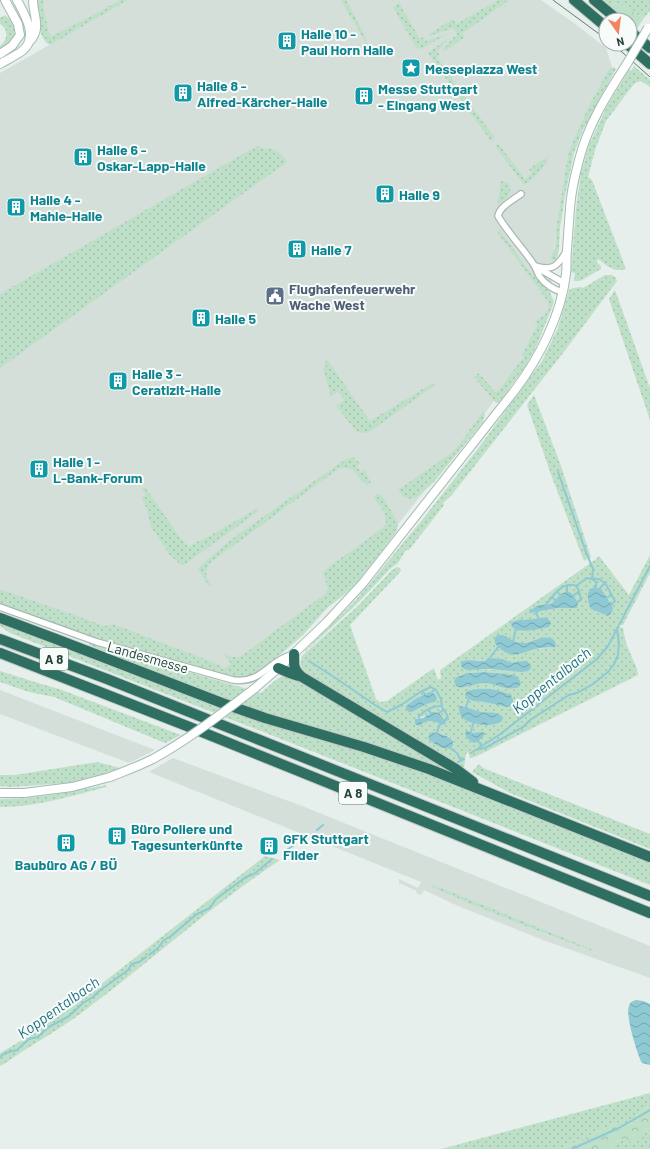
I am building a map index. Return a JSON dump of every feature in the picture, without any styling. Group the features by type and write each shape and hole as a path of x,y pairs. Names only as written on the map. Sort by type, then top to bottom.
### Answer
{"highway":[{"path":"574,0 598,20"},
{"path":"594,0 608,12"},
{"path":"638,37 650,48"},
{"path":"636,52 650,64"},
{"name":"A 8","path":"0,618 222,703 271,720 385,754 442,774 650,857"},
{"name":"A 8","path":"0,638 107,679 650,896"},
{"name":"A 8","path":"0,654 200,731 650,913"},
{"path":"294,654 295,669 302,677"},
{"path":"278,668 302,677 456,769 482,790"}],"main road":[{"path":"17,0 28,22 30,30 29,42"},
{"path":"0,64 22,51 34,37 37,29 33,0"},
{"path":"0,54 12,46 20,34 18,24 5,1"},
{"path":"0,793 35,792 72,787 110,777 139,765 171,748 254,689 294,654 327,622 363,583 446,480 525,377 544,344 555,316 564,284 570,207 579,158 588,131 607,94 649,27"}],"street":[{"path":"521,194 501,209 498,216 506,229 535,266 540,277 556,290 562,292"},
{"path":"535,266 545,268 554,267 560,262 567,250"},
{"path":"535,266 564,284"},
{"name":"Landesmesse","path":"0,607 97,642 242,682 258,676 282,657 294,654"}],"shaded area":[{"path":"43,0 541,0 598,42 598,52 607,52 613,70 568,153 556,230 550,310 530,353 455,453 391,533 335,595 236,674 0,589 0,73 51,44 42,6"},
{"path":"0,690 155,750 129,763 0,714"},
{"path":"173,758 302,806 650,946 650,978 543,940 458,906 424,890 421,895 416,893 417,891 399,883 399,879 418,888 421,882 149,772","holes":["432,887 601,953 600,954 545,934"]}],"green space":[{"path":"36,0 44,0 43,6 50,37 120,0 128,0 50,45 43,38 41,32"},
{"path":"341,0 346,0 361,28 371,52"},
{"path":"498,0 509,0 462,34 465,37 445,51 443,49 457,34 454,28 429,36 429,34 453,19 456,24"},
{"path":"602,0 650,0 650,11 644,18 638,15 638,12 633,12 615,2 611,9"},
{"path":"615,2 633,12 615,12 611,9"},
{"path":"399,3 420,39 423,37 425,41 447,34 421,49 416,48 393,7"},
{"path":"5,15 14,23 17,34 10,43 0,51 0,46 6,38 6,32 0,24 0,18"},
{"path":"638,15 644,18 638,27"},
{"path":"450,37 437,52 440,55 437,57 467,100 463,103 428,53"},
{"path":"634,66 650,80 650,87 641,81 635,83 606,121 595,150 588,177 592,180 626,269 614,269 598,259 597,262 601,266 601,269 582,280 574,281 575,273 571,272 576,209 581,173 589,145 607,106 629,70 631,71"},
{"path":"614,67 616,69 583,130 574,153 560,228 559,250 556,260 553,261 550,257 555,249 556,230 568,153 588,108 609,69"},
{"path":"470,104 495,138 491,141 466,107"},
{"path":"498,143 525,179 532,173 529,169 550,155 539,172 524,185 495,146"},
{"path":"257,146 264,149 271,148 282,155 287,162 0,368 0,294"},
{"path":"501,181 508,183 510,186 510,192 507,198 498,203"},
{"path":"500,230 520,259 548,291 554,302 537,345 525,367 500,401 496,403 474,377 479,373 495,392 498,391 524,357 522,355 538,324 534,322 543,316 548,309 548,302 497,232"},
{"path":"605,275 612,275 617,281 563,353 451,496 443,503 444,505 409,550 406,550 398,563 390,569 357,604 305,652 355,601 423,519 480,446 542,361 558,328 569,290 573,288 583,288"},
{"path":"615,290 650,388 650,420 609,299"},
{"path":"327,359 370,421 433,383 435,385 368,433 362,433 356,431 336,406 344,400 338,391 331,397 323,369 326,366 324,362"},
{"path":"534,395 561,466 591,557 584,561 553,480 527,405"},
{"path":"483,412 485,415 483,422 434,482 417,497 410,499 403,496 398,490 454,451"},
{"path":"353,457 360,463 357,466 361,472 364,469 371,483 368,485 360,479 353,470 344,468 338,469 210,563 206,574 211,586 208,585 198,569 203,563 237,535 346,459"},
{"path":"145,487 179,536 189,547 260,507 256,513 184,565 181,565 169,554 151,527 146,507 141,498 146,494 142,489"},
{"path":"377,494 382,495 398,523 397,531 360,579 345,594 327,608 303,635 259,673 252,677 239,679 97,639 0,604 0,589 105,626 113,624 220,665 223,669 231,664 224,654 232,657 240,657 325,594 328,588 323,573 326,569 386,524 385,514 374,498"},
{"path":"650,555 650,573 623,625 616,625 623,628 626,643 638,675 475,757 470,758 468,752 466,754 464,768 453,763 312,679 304,672 301,666 302,656 358,606 392,570 397,567 400,568 401,571 350,625 376,699 380,702 387,701 434,668 438,680 441,678 440,670 599,556 629,595","holes":["596,589 604,592 606,598 610,601 604,614 591,609","560,595 577,608 558,608 530,613 539,605 551,604","522,619 533,619 540,629 527,630","547,638 554,640 551,648 535,649 518,654 507,653 510,639 513,642 525,643","492,658 503,659 514,664 523,661 516,671 477,669 464,661 482,661","484,672 514,675 505,688 485,683 458,687 457,677 469,673","485,689 511,695 502,706 473,701","425,694 435,702 427,704 412,712 406,706","461,706 479,712 489,712 500,723 484,725 465,719","426,716 446,722 440,724 438,721 430,721 419,726 415,724 417,718","432,732 439,733 451,738 454,744 441,747 428,739"]},
{"path":"0,622 433,775 650,861 650,885 10,633 0,626"},
{"path":"89,643 261,693 285,675 295,677 449,770 448,771 256,711 128,663 89,645"},
{"path":"0,671 59,689 181,735 165,743 54,697 29,692 0,682"},
{"path":"97,762 120,768 80,782 12,787 0,786 0,775 15,775"},
{"path":"479,764 483,768 650,834 650,849 510,793 472,772"},
{"path":"106,785 106,787 54,800 14,807 0,807 0,799 28,798"},
{"path":"265,856 280,860 205,915 84,1011 0,1066 0,1053 77,1003"},
{"path":"433,885 601,954 494,913 432,887"},
{"path":"650,1093 650,1106 636,1115 638,1120 629,1125 622,1121 561,1149 441,1149"},
{"path":"650,1106 650,1128 645,1133 644,1139 626,1142 624,1139 612,1143 611,1149 561,1149 622,1121 629,1125 638,1120 636,1115"},
{"path":"650,1128 650,1149 611,1149 612,1143 645,1133"}],"water":[{"path":"595,587 596,589 601,589 613,608 608,616 591,609 588,601 588,594 590,589"},
{"path":"567,591 576,599 578,603 577,608 558,608 530,613 529,611 539,605 551,604 560,595"},
{"path":"547,617 551,623 549,627 535,630 525,631 516,629 512,627 511,623 519,620"},
{"path":"498,635 505,636 518,643 526,643 542,638 550,638 554,640 556,645 555,647 540,648 518,654 510,654 506,653 495,643 495,638"},
{"path":"492,658 503,659 511,663 527,661 531,668 528,671 522,672 489,669 468,670 461,666 461,662 464,661 483,661"},
{"path":"484,672 514,675 518,677 521,683 519,687 514,688 505,688 487,683 458,687 454,681 457,677 469,673"},
{"path":"477,689 494,690 511,695 513,700 512,705 508,707 473,701 466,697 465,695 467,691"},
{"path":"429,692 435,694 437,699 435,702 427,704 412,712 409,712 406,709 406,706 415,699"},
{"path":"461,706 480,712 500,715 503,717 502,721 488,725 472,723 464,719 460,713 459,707"},
{"path":"433,712 439,713 446,722 445,724 442,725 430,721 419,726 415,724 415,719 423,718"},
{"path":"466,730 472,733 485,733 481,739 474,743 467,738"},
{"path":"432,732 449,737 453,741 453,746 447,749 443,748 428,739"},
{"path":"636,1000 650,1004 650,1065 642,1063 630,1025 628,1010 631,1003"}],"waterway":[{"path":"558,472 593,569 592,579 596,582 596,589"},
{"name":"Koppentalbach","path":"471,753 499,735 597,659 608,646 650,566"},
{"path":"545,606 554,594 562,587 567,585 576,586 587,578 599,579 605,583 615,601 612,604"},
{"path":"600,588 605,583"},
{"path":"567,586 567,591"},
{"path":"573,596 579,591 576,586"},
{"path":"557,591 560,595"},
{"path":"577,602 581,600 579,591"},
{"path":"606,598 612,595"},
{"path":"552,597 555,600"},
{"path":"538,611 536,613 539,619"},
{"path":"512,642 516,628"},
{"path":"480,749 485,748 523,727 530,720 569,695 577,693 593,684 608,672 618,655 619,643 617,629"},
{"path":"487,660 500,646"},
{"path":"309,661 387,712 431,687 436,690 441,699 442,707 448,719 441,722 436,734"},
{"path":"432,692 435,689"},
{"path":"422,691 425,694"},
{"path":"468,709 466,707 469,698"},
{"path":"419,718 419,716 426,710 441,706"},
{"path":"428,710 431,713"},
{"path":"439,713 443,710"},
{"path":"471,734 474,721"},
{"name":"Koppentalbach","path":"477,740 481,744 480,747"},
{"path":"450,748 457,753 461,761"},
{"name":"Koppentalbach","path":"458,762 464,759"},
{"name":"Koppentalbach","path":"317,830 323,825"},
{"name":"Koppentalbach","path":"288,849 293,846"},
{"name":"Koppentalbach","path":"149,955 158,948 164,940 197,914 210,908 216,899 246,877 254,874 272,859"},
{"name":"Koppentalbach","path":"0,1057 5,1053 17,1050 29,1039 38,1037 47,1028 69,1016 83,1003 128,970 132,964 139,962 146,957"},
{"path":"572,1149 619,1128 650,1110"}],"tram line":[{"path":"553,0 598,33"},
{"path":"622,52 650,77"}],"place":[{"name":"Halle 10 - Paul Horn Halle","path":"287,41"},
{"name":"Messepiazza West","path":"411,68"},
{"name":"Halle 8 - Alfred-Kärcher-Halle","path":"183,93"},
{"name":"Messe Stuttgart - Eingang West","path":"364,96"},
{"name":"Halle 6 - Oskar-Lapp-Halle","path":"83,157"},
{"name":"Halle 9","path":"385,194"},
{"name":"Halle 4 - Mahle-Halle","path":"16,207"},
{"name":"Halle 7","path":"297,249"},
{"name":"Flughafenfeuerwehr Wache West","path":"275,296"},
{"name":"Halle 5","path":"201,318"},
{"name":"Halle 3 - Ceratizit-Halle","path":"118,381"},
{"name":"Halle 1 - L-Bank-Forum","path":"39,469"},
{"name":"Büro Poliere und Tagesunterkünfte","path":"117,836"},
{"name":"Baubüro AG / BÜ","path":"66,843"},
{"name":"GFK Stuttgart Filder","path":"269,846"}]}
